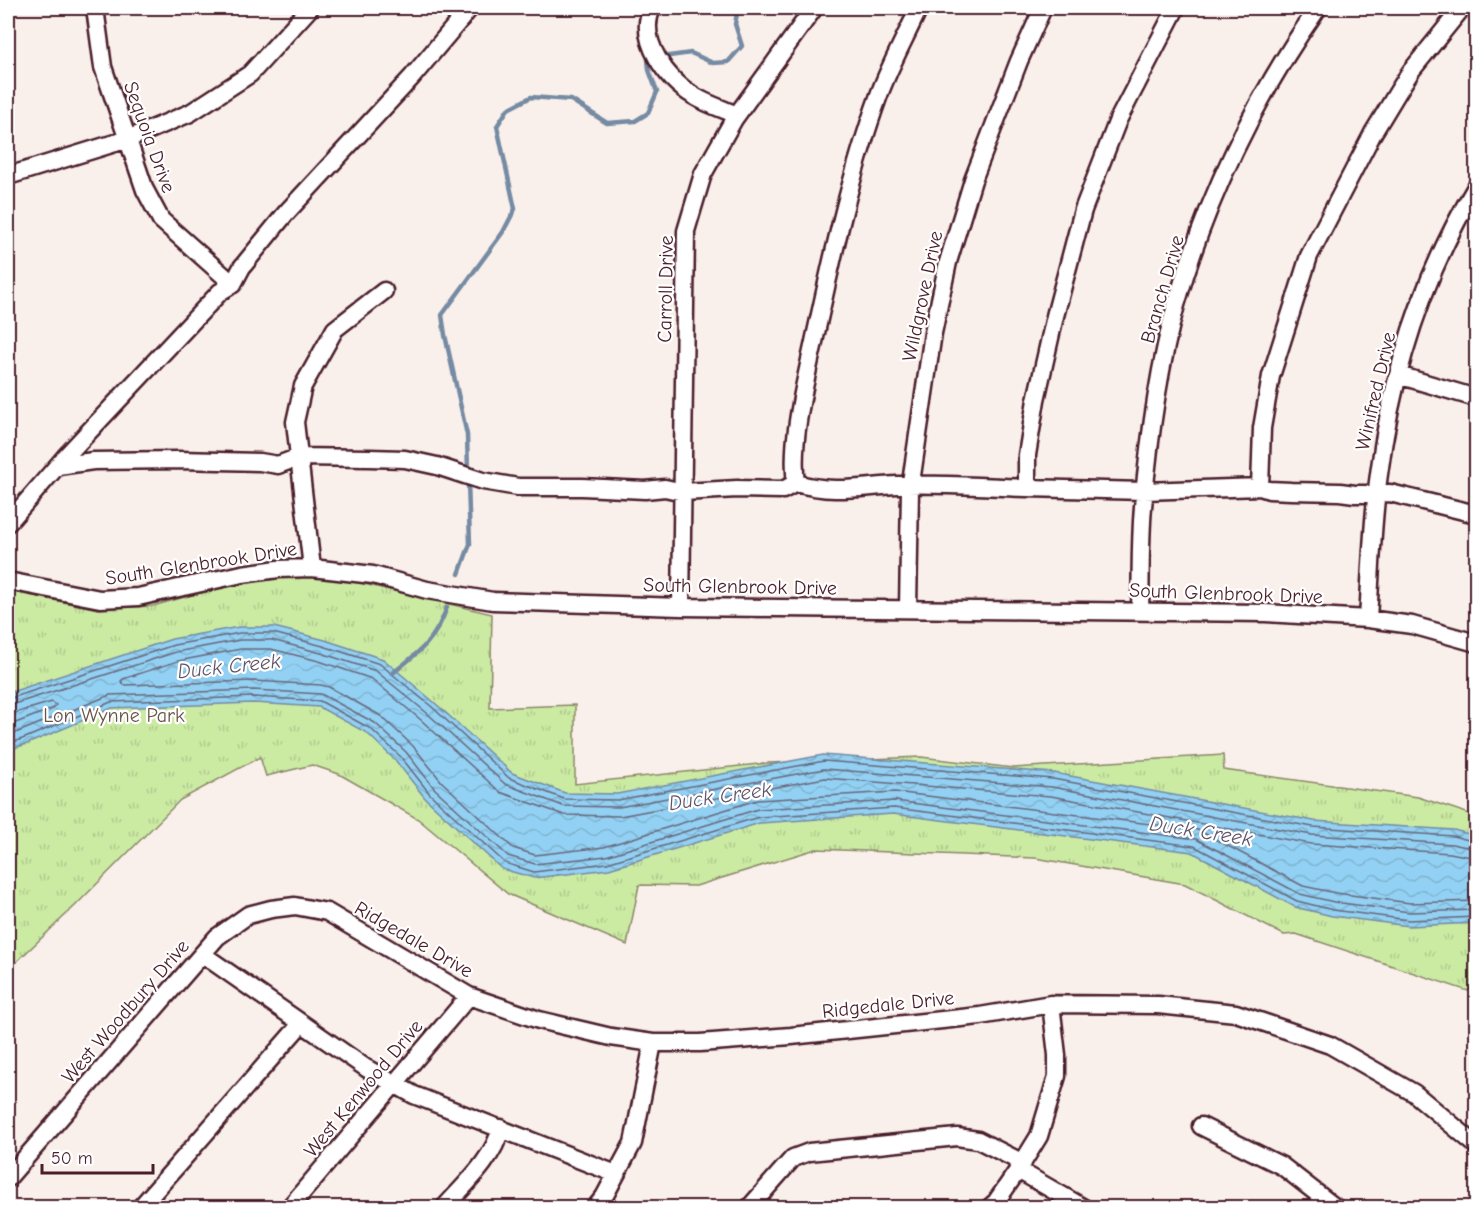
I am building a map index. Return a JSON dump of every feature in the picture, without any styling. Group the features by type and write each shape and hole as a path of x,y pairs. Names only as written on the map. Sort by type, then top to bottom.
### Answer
{"street":[{"name":"Sequoia Drive","path":"95,8 103,67 145,190 161,220 233,284"},
{"path":"8,176 128,139 190,113 250,74 310,8"},
{"path":"8,523 58,465 220,292 233,284 242,267 286,213 396,94 470,8"},
{"path":"652,8 647,18 647,31 653,49 665,69 674,80 695,97 737,115"},
{"name":"Carroll Drive","path":"681,607 686,231 702,174 737,115 814,8"},
{"path":"796,483 797,435 806,376 851,186 879,94 919,8"},
{"name":"Wildgrove Drive","path":"908,609 910,486 933,333 948,262 973,180 1019,61 1043,8"},
{"path":"1028,488 1027,455 1036,400 1050,334 1083,210 1118,120 1176,8"},
{"name":"Branch Drive","path":"1140,611 1144,492 1160,378 1176,306 1221,180 1257,106 1295,40 1318,8"},
{"path":"1260,487 1262,428 1271,376 1309,256 1373,133 1399,90 1411,71 1462,8"},
{"name":"Winifred Drive","path":"1368,619 1377,494 1387,426 1398,375 1413,321 1439,258 1476,187"},
{"path":"312,568 295,422 303,386 336,329 384,291"},
{"path":"1398,375 1476,398"},
{"path":"58,465 93,461 179,460 260,462 278,465 299,457 405,459 478,479 518,487 645,490 665,488 683,492 737,489 783,490 796,483 814,488 844,490 900,485 1144,492 1260,487 1269,490 1390,493 1476,514"},
{"name":"South Glenbrook Drive","path":"8,581 100,600 138,597 242,574 278,569 312,568 373,575 427,590 493,602 681,607 1265,613 1368,619 1412,625 1476,643"},
{"name":"West Woodbury Drive","path":"8,1178 217,937 248,915 296,906"},
{"name":"Ridgedale Drive","path":"296,906 327,912 469,996 539,1020 611,1037 653,1043 700,1043 791,1035 981,1016 1051,1004 1158,1005 1236,1013 1330,1045 1414,1093 1476,1145"},
{"path":"202,954 366,1068 414,1095 616,1174"},
{"name":"West Kenwood Drive","path":"289,1208 469,996"},
{"path":"989,1208 996,1202 1021,1167 1039,1136 1057,1076 1051,1004"},
{"path":"140,1208 301,1024"},
{"path":"595,1208 604,1197 633,1143 653,1043"},
{"path":"1201,1125 1282,1166 1336,1208"},
{"path":"444,1208 487,1158 497,1141 501,1128"},
{"path":"749,1208 793,1158 809,1152 957,1137 978,1140 1084,1208"}],"green space":[{"name":"Lon Wynne Park","path":"313,572 492,614 490,708 575,705 575,784 768,763 921,757 1013,768 1223,755 1224,770 1418,797 1476,816 1476,983 1468,991 1296,934 1284,935 1185,884 1035,858 816,849 696,886 639,885 627,945 508,894 418,819 339,774 312,765 266,776 260,757 180,800 8,970 8,591 98,609 153,606 213,589"}],"water":[{"name":"Duck Creek","path":"239,627 274,627 325,640 383,659 512,773 565,793 617,794 823,755 1054,773 1314,821 1454,830 1476,836 1476,923 1409,926 1332,916 1295,907 1192,852 893,814 760,823 609,869 534,878 502,869 425,798 396,761 367,733 319,707 254,703 112,708 8,750 8,693 172,639"}],"waterway":[{"path":"662,57 691,53 713,63 728,62 742,46 735,24 738,8"},
{"path":"468,472 467,435 442,315 503,232 515,209 497,126 508,109 531,97 571,100 607,123 635,121 648,113 657,92 649,70 648,59 654,58"},
{"path":"459,574 470,544 468,481"},
{"path":"393,673 419,652 432,637 447,607"}]}
